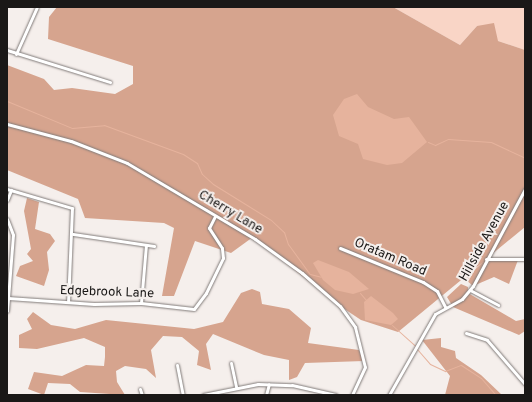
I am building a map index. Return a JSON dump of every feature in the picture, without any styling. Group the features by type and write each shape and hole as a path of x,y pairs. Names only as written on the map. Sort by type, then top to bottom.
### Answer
{"street":[{"path":"16,54 37,7"},
{"path":"7,50 110,82"},
{"name":"Cherry Lane","path":"7,124 71,141 127,163 255,239 340,306 355,328 364,361 364,371 352,395"},
{"path":"7,200 9,189 70,205 73,213 73,234 68,302"},
{"name":"Hillside Avenue","path":"389,395 435,314 445,307 462,299 470,290 525,189"},
{"name":"Edgebrook Lane","path":"8,298 68,302 141,303 189,310 198,306 223,258 222,248 209,228 215,216"},
{"path":"7,219 13,235 8,267 7,311"},
{"path":"73,234 154,246"},
{"path":"141,303 146,245"},
{"name":"Oratam Road","path":"340,248 424,282 437,291 445,307"},
{"path":"486,260 525,259"},
{"path":"470,290 498,304"},
{"path":"466,333 487,340 525,384"},
{"path":"231,363 236,388"},
{"path":"177,365 183,395"},
{"path":"266,395 269,384"},
{"path":"203,395 236,388 269,384 292,385 336,395"},
{"path":"140,389 142,395"}],"shaded area":[{"path":"57,7 393,7 460,45 477,26 494,23 498,41 525,50 525,227 486,259 518,260 509,284 494,277 473,286 465,279 483,262 398,332 361,320 340,306 253,237 231,253 195,241 174,296 162,296 174,228 164,223 85,218 78,199 7,170 7,65 44,79 54,90 72,88 115,94 133,84 133,66 48,39 49,17"},
{"path":"393,7 525,7 525,50 498,41 477,26 460,45"},
{"path":"357,94 368,107 394,119 409,117 427,142 402,163 387,165 363,159 358,144 339,136 333,115 344,99"},
{"path":"27,198 39,202 35,229 50,234 55,241 47,252 49,270 44,286 16,276 20,266 33,261 27,254 31,249 24,211"},
{"path":"318,260 349,272 369,289 353,294 335,290 323,280 313,263"},
{"path":"461,284 468,287 468,293 516,321 525,319 525,331 519,335 453,307 447,297"},
{"path":"252,289 260,292 262,304 289,309 311,328 308,343 359,350 364,361 305,363 297,377 289,380 289,360 264,355 213,334 206,344 211,370 197,365 199,351 182,337 163,336 151,350 156,378 146,369 125,366 116,371 117,382 125,395 80,392 70,384 48,383 44,395 28,389 34,372 62,376 86,365 104,366 105,357 105,347 84,338 37,349 19,348 19,335 32,329 27,319 33,312 51,325 75,329 106,320 194,329 223,322 241,293"},
{"path":"371,296 393,313 398,319 391,325 365,320 364,302"},
{"path":"441,338 441,347 455,351 456,358 481,375 502,395 445,395 450,376 422,340"}],"waterway":[{"path":"7,101 72,128 104,125 183,154 197,163 202,174 213,184 271,220 284,232 288,244 310,274 321,277"},
{"path":"428,142 435,145 448,139 491,142 525,158"},
{"path":"360,293 367,301"},
{"path":"392,325 415,346"},
{"path":"417,349 430,364 445,371 461,365 481,378 496,395"}]}
